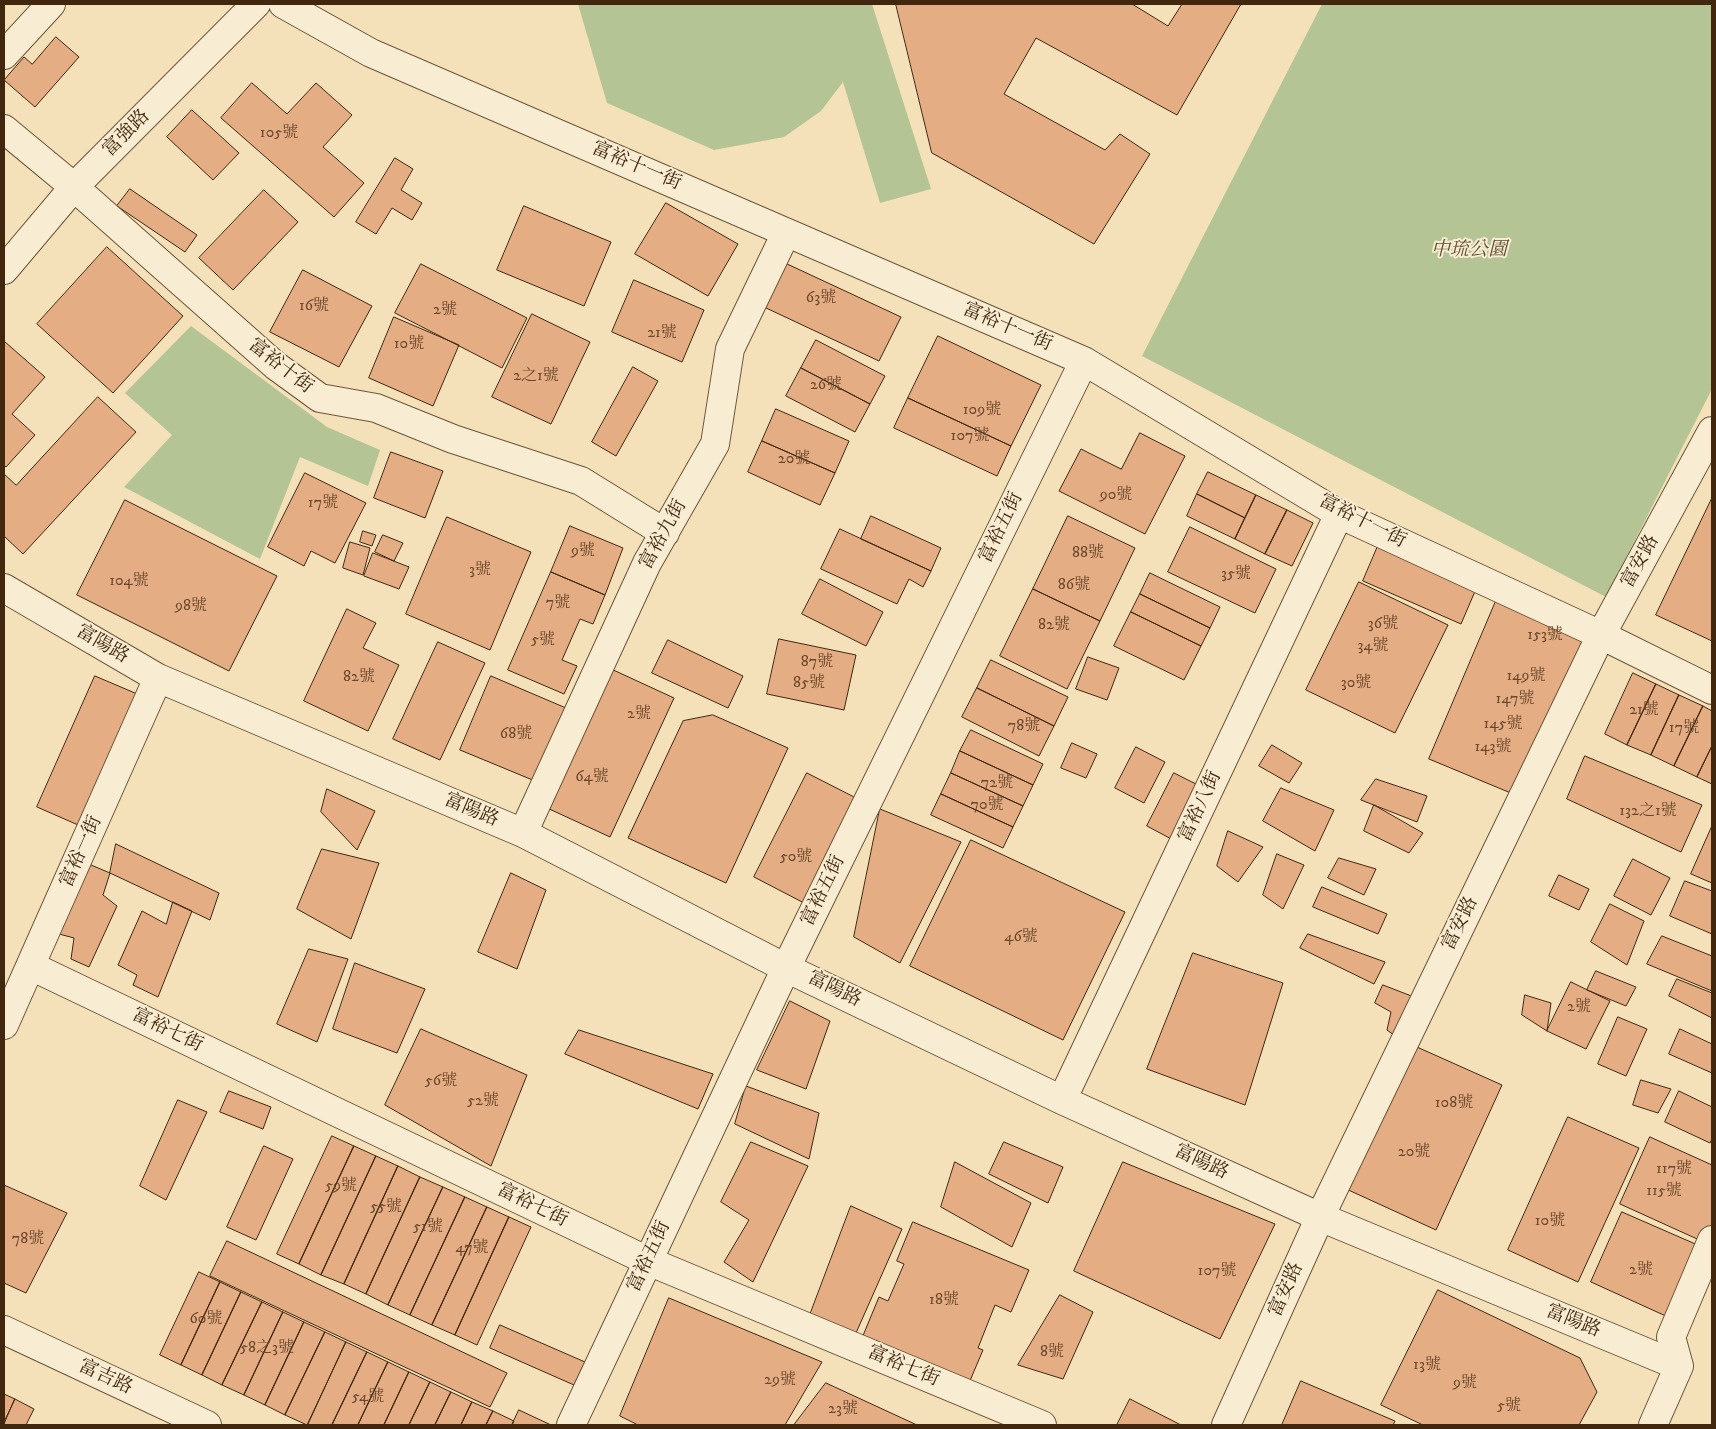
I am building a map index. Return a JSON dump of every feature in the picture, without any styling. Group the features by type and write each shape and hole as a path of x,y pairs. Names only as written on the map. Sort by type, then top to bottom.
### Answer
{"street":[{"path":"4,55 52,4"},
{"name":"富強路","path":"4,270 74,188 256,4"},
{"name":"富裕十一街","path":"284,4 371,53 1084,361 1339,514 1601,635 1712,690"},
{"name":"富裕十街","path":"4,129 74,188 236,332 276,366 320,398 376,408 453,439 581,481 665,532"},
{"name":"富裕九街","path":"523,833 647,564 716,444 730,349 786,233"},
{"name":"富裕五街","path":"571,1425 786,968 1084,361"},
{"name":"富安路","path":"1226,1425 1320,1217 1601,635 1712,431"},
{"name":"富裕八街","path":"1062,1100 1339,514"},
{"name":"富陽路","path":"4,588 158,678 523,833 786,968 1062,1100 1320,1217 1679,1366"},
{"name":"富裕一街","path":"4,1025 158,678"},
{"name":"富裕七街","path":"31,966 648,1261 1042,1425"},
{"path":"1653,1425 1679,1366 1671,1338 1712,1240"},
{"name":"富吉路","path":"4,1330 204,1425"}],"green space":[{"path":"578,4 872,4 931,189 880,203 843,82 821,111 784,137 714,150 607,103"},
{"name":"中琉公園","path":"1322,4 1712,4 1712,389 1606,597 1142,356"},
{"path":"191,326 327,427 380,450 368,486 300,457 260,559 124,487 172,435 125,393"}],"building":[{"path":"896,4 1132,4 1168,26 1182,4 1241,4 1177,115 1036,38 1004,94 1105,150 1120,134 1150,154 1094,244 932,153"},
{"path":"56,37 79,57 35,107 4,80 24,57 32,64"},
{"path":"252,83 287,114 316,83 352,115 323,147 364,183 334,217 221,118"},
{"path":"192,110 239,153 213,180 167,137"},
{"path":"395,158 413,169 401,190 422,203 412,220 392,208 376,234 356,222"},
{"path":"130,189 197,235 185,252 117,206"},
{"path":"264,190 298,222 233,290 199,258"},
{"path":"666,203 738,244 708,296 635,254"},
{"path":"524,206 611,242 584,306 497,270"},
{"path":"107,247 183,316 113,393 37,324"},
{"path":"785,263 901,317 879,361 764,307"},
{"path":"421,264 527,318 502,368 395,313"},
{"path":"303,270 372,306 339,367 270,332"},
{"path":"634,280 704,310 682,362 612,332"},
{"path":"532,314 590,342 551,424 492,397"},
{"path":"394,317 459,345 433,406 369,378"},
{"path":"938,336 1041,385 1011,446 908,398"},
{"path":"816,340 885,376 870,404 801,368"},
{"path":"4,341 45,377 12,414 35,435 6,467 4,465"},
{"path":"633,367 658,381 616,456 592,442"},
{"path":"801,368 870,404 855,432 786,396"},
{"path":"98,397 136,432 23,554 4,536 4,474 16,485"},
{"path":"908,398 1011,446 997,476 894,428"},
{"path":"776,409 849,441 835,473 762,441"},
{"path":"1140,433 1185,456 1145,534 1059,491 1081,449 1121,469"},
{"path":"762,441 835,473 820,505 748,472"},
{"path":"391,452 443,471 425,518 374,498"},
{"path":"1208,472 1256,495 1245,518 1197,494"},
{"path":"305,473 366,503 335,563 311,551 304,566 268,547"},
{"path":"1197,494 1245,518 1235,539 1187,516"},
{"path":"1256,495 1287,510 1265,554 1235,539"},
{"path":"1712,498 1712,641 1656,615"},
{"path":"125,500 277,576 229,671 77,595"},
{"path":"1287,510 1313,523 1292,566 1265,554"},
{"path":"871,516 941,548 931,571 861,539"},
{"path":"1068,516 1135,548 1100,621 1033,589"},
{"path":"447,517 531,552 490,650 406,614"},
{"path":"570,526 623,548 605,595 551,572"},
{"path":"1190,527 1276,569 1255,613 1168,572"},
{"path":"840,529 931,571 923,587 909,579 897,604 821,569"},
{"path":"363,531 376,535 372,546 360,542"},
{"path":"383,535 403,543 394,561 375,552"},
{"path":"350,542 370,548 363,575 343,568"},
{"path":"1378,546 1476,589 1461,624 1363,581"},
{"path":"373,553 409,567 399,589 364,576"},
{"path":"551,572 605,595 593,624 580,619 562,660 577,666 564,694 508,670"},
{"path":"1150,573 1220,607 1210,628 1140,594"},
{"path":"820,579 883,612 866,646 802,614"},
{"path":"1359,582 1448,625 1395,733 1306,690"},
{"path":"1033,589 1100,621 1067,689 1000,656"},
{"path":"1140,594 1210,628 1201,646 1131,612"},
{"path":"1499,594 1588,632 1518,796 1429,759"},
{"path":"347,609 376,623 363,648 399,665 368,731 304,701"},
{"path":"1131,612 1201,646 1184,680 1114,646"},
{"path":"779,639 856,655 844,710 767,694"},
{"path":"668,640 743,676 728,708 652,673"},
{"path":"438,642 485,663 440,760 393,739"},
{"path":"1088,657 1119,668 1107,700 1076,689"},
{"path":"991,660 1068,697 1054,726 977,688"},
{"path":"609,668 674,698 610,837 545,807"},
{"path":"1633,673 1656,684 1627,745 1605,734"},
{"path":"95,676 142,696 85,828 37,807"},
{"path":"491,676 566,708 535,781 460,750"},
{"path":"1656,684 1679,695 1651,755 1627,745"},
{"path":"977,688 1054,726 1039,756 962,717"},
{"path":"1679,695 1703,706 1674,766 1651,755"},
{"path":"1703,706 1712,711 1712,746 1697,777 1674,766"},
{"path":"713,715 788,748 726,883 628,838 683,721"},
{"path":"971,730 1043,764 1033,785 960,751"},
{"path":"1072,743 1097,754 1086,778 1061,768"},
{"path":"1272,745 1302,763 1289,783 1259,766"},
{"path":"1712,746 1712,784 1697,777"},
{"path":"1136,747 1165,762 1144,803 1115,788"},
{"path":"960,751 1033,785 1023,806 951,773"},
{"path":"1585,756 1702,805 1681,852 1567,799"},
{"path":"807,773 860,800 806,904 754,877"},
{"path":"951,773 1023,806 1013,827 941,794"},
{"path":"1174,773 1202,787 1175,841 1147,826"},
{"path":"1376,779 1427,796 1417,822 1361,800"},
{"path":"1281,788 1334,810 1315,851 1263,821"},
{"path":"327,789 375,811 357,850 321,812"},
{"path":"941,794 1013,827 1003,848 931,815"},
{"path":"1374,805 1423,833 1409,853 1364,831"},
{"path":"880,809 961,842 900,963 854,937"},
{"path":"1712,826 1712,883 1691,874"},
{"path":"1228,831 1263,847 1238,882 1217,866"},
{"path":"971,840 1125,912 1063,1040 910,966"},
{"path":"116,844 219,893 210,920 110,873"},
{"path":"322,849 379,863 351,939 297,909"},
{"path":"1277,854 1304,865 1283,909 1263,895"},
{"path":"1339,858 1376,869 1364,895 1328,878"},
{"path":"1633,859 1670,878 1651,915 1614,896"},
{"path":"91,865 110,873 103,895 117,906 89,967 71,959 74,938 59,934"},
{"path":"511,873 546,890 517,969 478,952"},
{"path":"1559,875 1589,889 1579,910 1549,896"},
{"path":"1685,881 1712,891 1712,934 1670,916"},
{"path":"1322,887 1387,914 1378,934 1313,907"},
{"path":"173,902 192,911 158,997 133,985 137,975 118,965 142,911 166,924"},
{"path":"1610,904 1644,921 1627,965 1591,942"},
{"path":"1308,934 1385,962 1374,984 1300,948"},
{"path":"1662,936 1712,956 1712,991 1647,964"},
{"path":"309,949 348,959 317,1042 277,1024"},
{"path":"1193,953 1283,983 1245,1105 1147,1069"},
{"path":"355,963 425,989 397,1053 333,1029"},
{"path":"1596,971 1636,987 1626,1006 1587,990"},
{"path":"1677,979 1712,993 1712,1018 1669,996"},
{"path":"1571,982 1610,1001 1586,1049 1547,1031"},
{"path":"1383,985 1414,997 1398,1038 1387,1030 1391,1012 1375,1003"},
{"path":"1525,995 1551,1003 1547,1031 1522,1015"},
{"path":"790,1001 830,1021 806,1089 757,1070"},
{"path":"1618,1017 1647,1029 1626,1076 1598,1064"},
{"path":"421,1029 527,1075 491,1166 385,1105"},
{"path":"1680,1029 1712,1044 1712,1073 1669,1054"},
{"path":"579,1030 713,1074 698,1109 565,1054"},
{"path":"1399,1039 1502,1085 1436,1230 1333,1183"},
{"path":"1641,1080 1671,1089 1658,1113 1633,1105"},
{"path":"746,1086 819,1113 809,1159 735,1124"},
{"path":"229,1091 271,1107 263,1129 220,1112"},
{"path":"1679,1091 1712,1107 1712,1139 1710,1143 1665,1122"},
{"path":"178,1100 207,1112 166,1200 140,1186"},
{"path":"1568,1117 1639,1148 1578,1282 1508,1250"},
{"path":"332,1136 354,1146 299,1264 277,1254"},
{"path":"1650,1137 1712,1165 1712,1229 1706,1243 1620,1204"},
{"path":"751,1142 808,1166 753,1282 724,1262 749,1220 721,1202"},
{"path":"1004,1142 1063,1167 1048,1203 989,1174"},
{"path":"264,1146 293,1159 256,1240 227,1227"},
{"path":"354,1146 376,1156 321,1275 299,1264"},
{"path":"376,1156 398,1166 344,1284 321,1275"},
{"path":"955,1162 1031,1203 1012,1247 941,1207"},
{"path":"1123,1162 1275,1224 1220,1339 1074,1271"},
{"path":"398,1166 420,1177 366,1294 344,1284"},
{"path":"420,1177 443,1187 388,1305 366,1294"},
{"path":"4,1185 67,1213 26,1293 4,1283"},
{"path":"443,1187 465,1197 410,1315 388,1305"},
{"path":"465,1197 487,1207 432,1325 410,1315"},
{"path":"851,1206 902,1229 856,1333 810,1315"},
{"path":"487,1207 509,1217 455,1335 432,1325"},
{"path":"1622,1212 1700,1246 1668,1317 1591,1282"},
{"path":"509,1217 531,1227 477,1345 455,1335"},
{"path":"913,1222 1029,1270 1011,1312 995,1305 978,1348 983,1350 969,1383 862,1338 879,1297 888,1301 904,1264 897,1261"},
{"path":"227,1241 507,1373 490,1407 210,1276"},
{"path":"199,1272 220,1282 181,1365 160,1355"},
{"path":"220,1282 241,1292 202,1375 181,1365"},
{"path":"1438,1290 1580,1358 1597,1392 1579,1425 1423,1425 1381,1405"},
{"path":"241,1292 262,1302 222,1385 202,1375"},
{"path":"1060,1295 1093,1312 1063,1379 1018,1365"},
{"path":"669,1298 822,1362 785,1425 638,1425 620,1416"},
{"path":"262,1302 283,1312 244,1395 222,1385"},
{"path":"283,1312 304,1322 265,1405 244,1395"},
{"path":"304,1322 325,1332 285,1415 265,1405"},
{"path":"500,1325 585,1362 574,1385 490,1348"},
{"path":"325,1332 346,1342 307,1425 285,1415"},
{"path":"346,1342 367,1352 332,1425 308,1425"},
{"path":"367,1352 388,1362 358,1425 332,1425"},
{"path":"388,1362 409,1372 384,1425 358,1425"},
{"path":"409,1372 430,1382 409,1425 384,1425"},
{"path":"1301,1381 1395,1421 1393,1425 1282,1425"},
{"path":"430,1382 451,1392 435,1425 409,1425"},
{"path":"826,1383 917,1425 794,1425"},
{"path":"451,1392 472,1402 461,1425 435,1425"},
{"path":"4,1394 15,1399 4,1422"},
{"path":"15,1399 34,1409 26,1425 4,1425"},
{"path":"1130,1399 1181,1425 1117,1425"},
{"path":"472,1402 493,1411 486,1425 461,1425"},
{"path":"519,1410 551,1425 512,1425"},
{"path":"493,1411 514,1421 512,1425 486,1425"}]}
